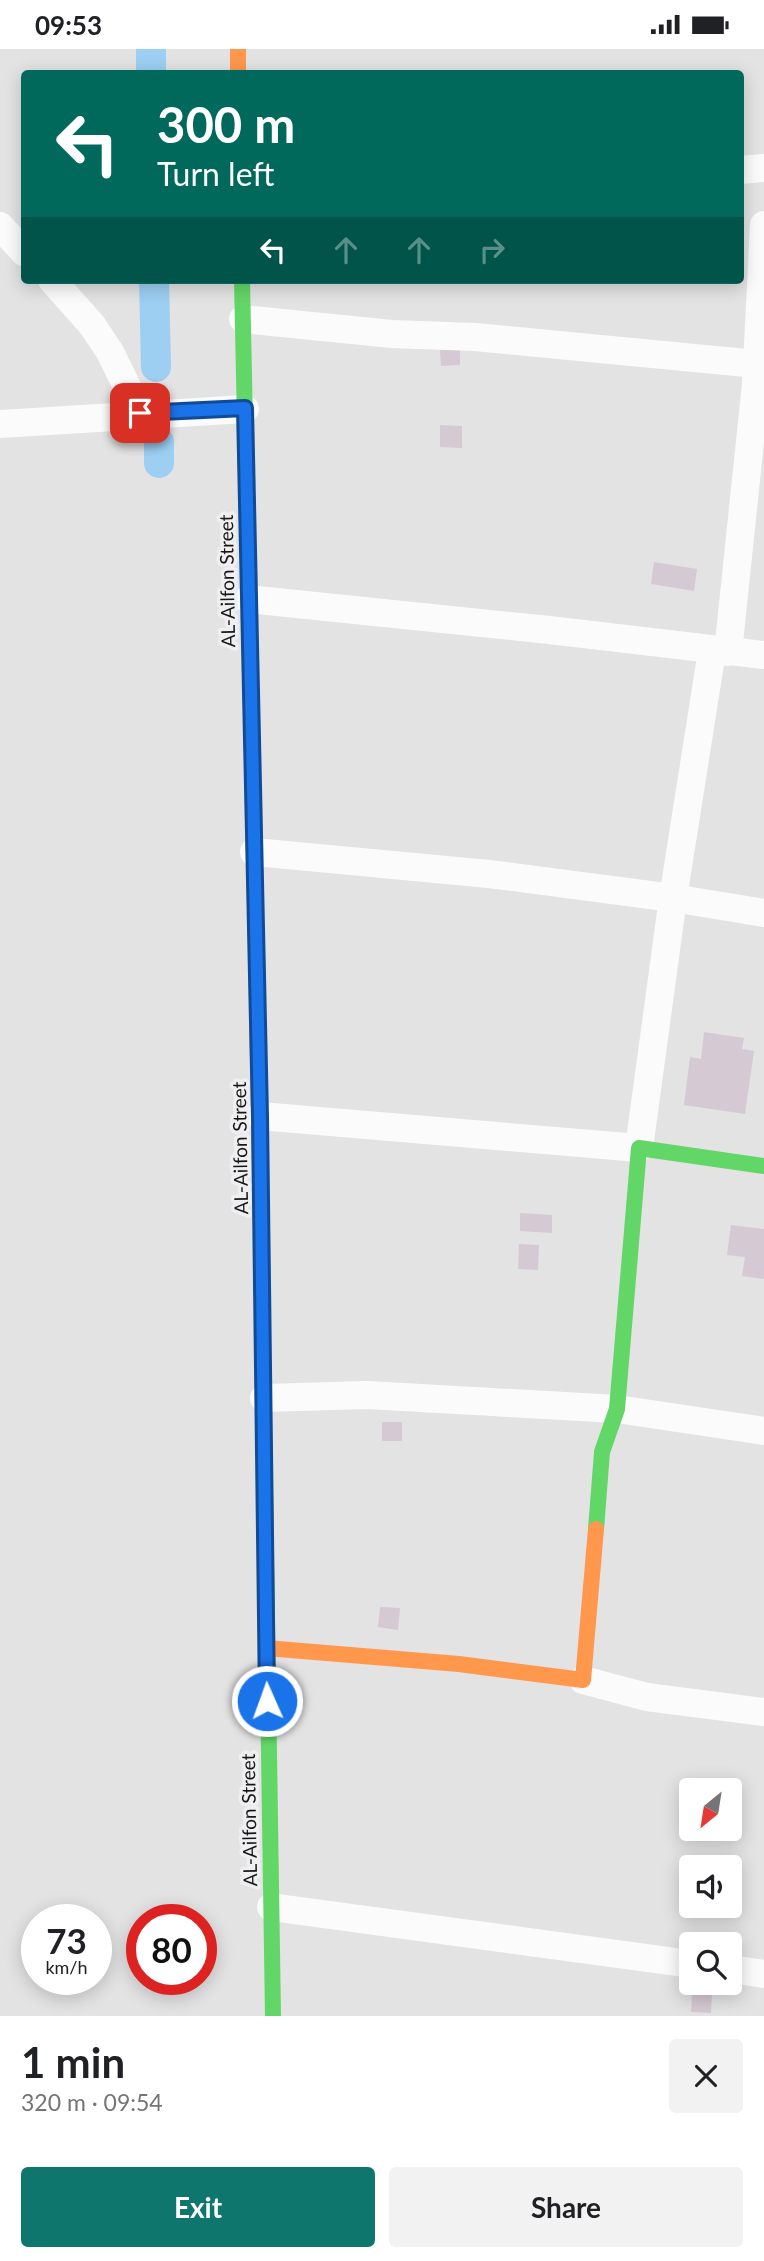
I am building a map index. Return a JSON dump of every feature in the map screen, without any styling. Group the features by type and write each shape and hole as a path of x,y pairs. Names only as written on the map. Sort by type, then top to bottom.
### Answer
{"main road":[{"path":"238,49 238,70"},
{"name":"AL-Ailfon Street","path":"242,284 260,1117 273,2016"},
{"path":"266,1648 459,1664 583,1680 602,1452 617,1409 639,1148 764,1166"}],"street":[{"path":"744,170 764,168"},
{"path":"260,1117 639,1148 673,898 720,652 759,378 764,225"},
{"path":"0,226 21,248"},
{"path":"56,284 92,324 110,352 140,413"},
{"path":"243,319 392,334 475,337 759,378"},
{"path":"0,424 245,408"},
{"path":"248,600 550,630 720,652 764,655"},
{"path":"254,852 489,874 764,913"},
{"path":"264,1398 368,1395 617,1409 764,1431"},
{"path":"583,1680 647,1697 764,1712"},
{"path":"271,1907 679,1962"},
{"path":"742,1971 764,1974"}],"building":[{"path":"460,349 460,365 441,366 440,350"},
{"path":"440,425 462,426 462,448 440,447"},
{"path":"654,562 697,569 694,591 651,584"},
{"path":"704,1032 744,1038 742,1049 754,1051 745,1114 684,1105 690,1057 701,1059"},
{"path":"520,1213 552,1215 552,1233 520,1231"},
{"path":"731,1225 764,1229 764,1279 742,1276 745,1257 727,1255"},
{"path":"519,1244 539,1245 538,1270 518,1269"},
{"path":"382,1422 402,1422 402,1441 382,1441"},
{"path":"380,1607 400,1608 398,1630 378,1627"},
{"path":"692,1995 712,1995 711,2013 691,2012"}],"waterway":[{"path":"151,49 151,70"},
{"path":"154,284 156,367"},
{"path":"159,442 159,463"}],"traffic: fast":[{"path":"242,284 256,948"},
{"path":"596,1529 602,1452 617,1409 639,1148 764,1166"},
{"path":"261,1227 273,2016"}],"traffic: slow":[{"path":"238,49 238,70"},
{"path":"256,948 261,1227"},
{"path":"266,1648 459,1664 583,1680 596,1529"}],"route":[{"path":"140,413 245,408 260,1117 267,1701"}]}
